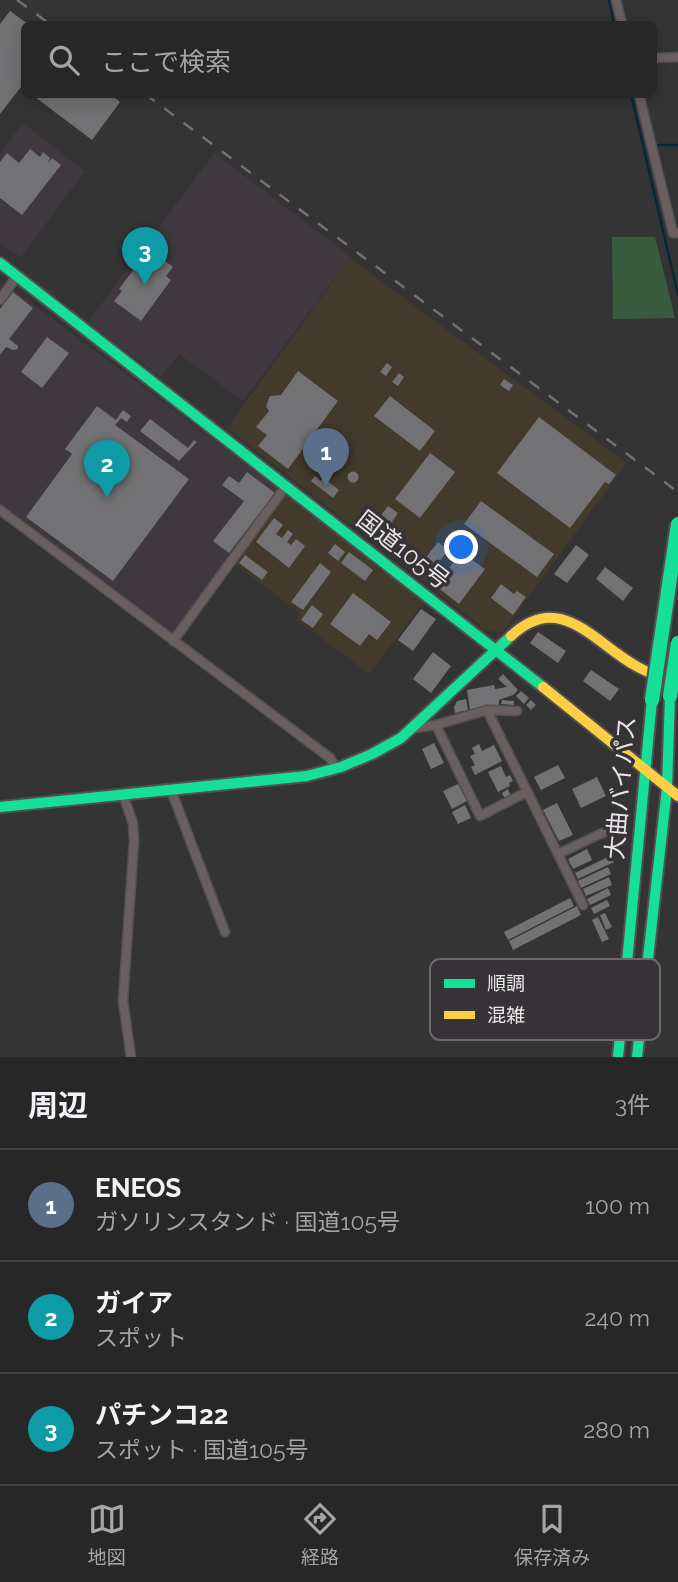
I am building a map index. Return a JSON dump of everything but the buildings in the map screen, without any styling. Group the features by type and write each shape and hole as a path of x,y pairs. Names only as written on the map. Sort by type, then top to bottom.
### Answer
{"main road":[{"name":"国道105号","path":"0,263 496,649 673,792"},
{"name":"大曲バイパス","path":"628,959 648,730 678,524"},
{"path":"0,807 307,776 336,768 372,754 401,738 518,629 547,616 571,621 674,690"},
{"name":"大曲バイパス","path":"650,959 673,792 674,690 678,643"}],"street":[{"path":"616,0 621,21"},
{"path":"657,58 678,57"},
{"path":"640,98 673,233 678,233"},
{"path":"0,300 17,276"},
{"path":"173,641 286,486"},
{"path":"0,510 330,758 336,768"},
{"path":"414,728 436,725 487,710 517,711"},
{"path":"487,710 583,905"},
{"path":"436,725 480,816 527,792"},
{"path":"172,790 225,932"},
{"path":"123,795 133,823 134,841 122,1001 131,1057"},
{"path":"558,854 615,827"}],"shaded area":[{"path":"23,123 85,171 20,258 0,243 0,153"},
{"path":"214,153 351,256 243,401 179,354 161,377 88,322"},
{"path":"350,258 627,463 502,633 486,630 227,428"},
{"path":"14,290 280,490 173,633 0,503 0,309"},
{"path":"286,495 425,601 369,674 296,619 300,613 235,564"}],"green space":[{"path":"612,237 655,237 675,318 613,319"}],"waterway":[{"path":"609,0 613,21"},
{"path":"632,98 678,295"},
{"path":"658,145 678,145"}],"railway":[{"path":"17,0 46,21"},
{"path":"150,98 678,492"}],"traffic: fast":[{"path":"0,263 543,687"},
{"path":"652,700 678,524"},
{"path":"0,807 307,776 341,767 401,738 511,636"},
{"path":"670,696 678,643"},
{"path":"648,959 667,788 670,696"},
{"path":"627,959 652,700"},
{"path":"618,1057 620,1040"},
{"path":"637,1057 639,1040"}],"traffic: slow":[{"path":"511,636 529,623 545,618 561,619 576,625 636,666 676,683"},
{"path":"543,687 678,796"}],"place":[{"name":"パチンコ22","path":"145,285"},
{"name":"ENEOS","path":"326,486"},
{"name":"ガイア","path":"107,498"}]}
